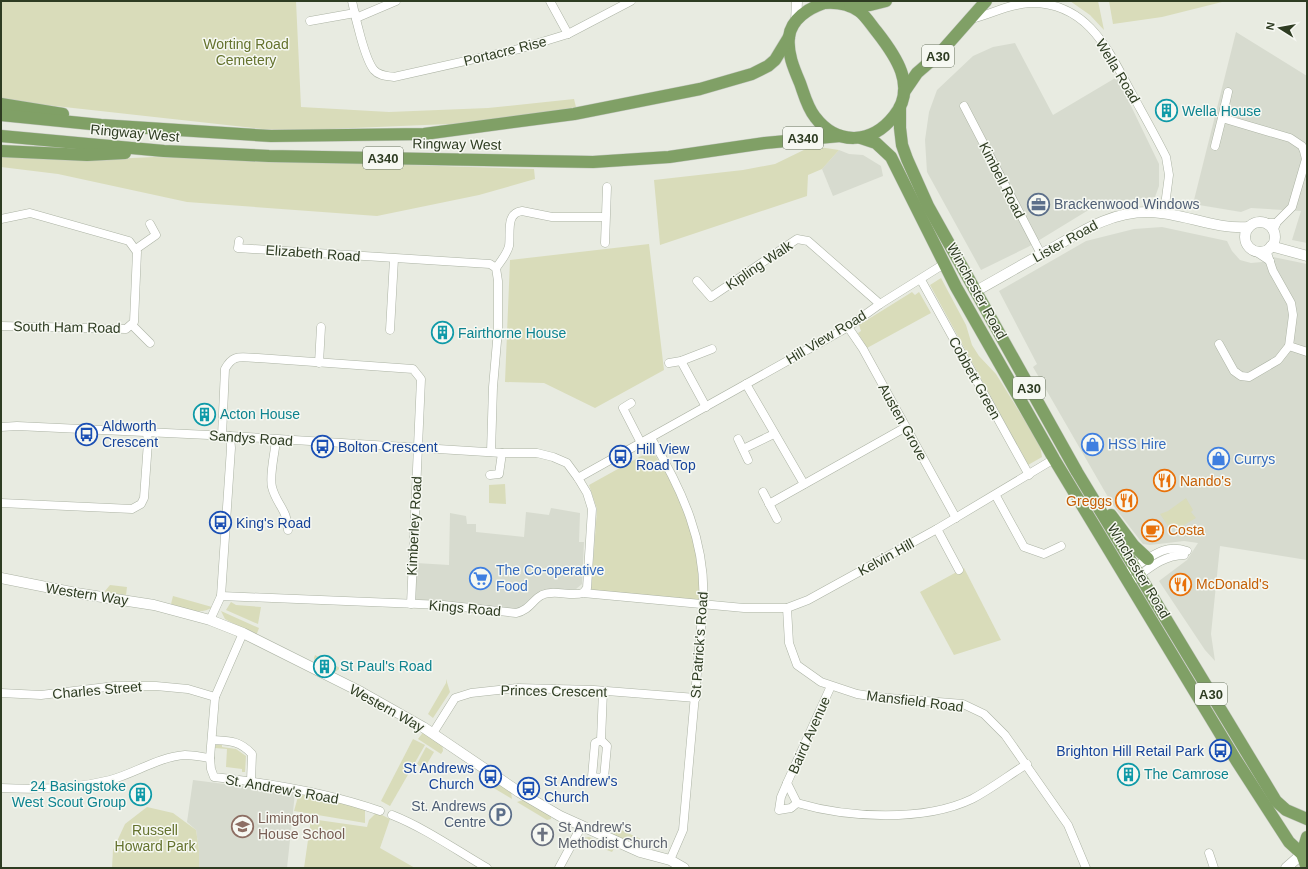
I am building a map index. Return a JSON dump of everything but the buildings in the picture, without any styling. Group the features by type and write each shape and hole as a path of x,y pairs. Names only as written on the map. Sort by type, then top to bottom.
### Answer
{"main road":[{"path":"849,6 864,16 896,58 904,80 904,92 900,107 889,122 871,135 861,138 840,136 821,122 811,110 792,63 789,37 801,15 822,2 849,6 870,5 886,1"},
{"name":"A30","path":"904,92 917,73 940,53 986,1"},
{"name":"Ringway West","path":"1,115 271,136 424,134 574,114 692,90 752,74 768,66 775,60 789,37"},
{"path":"1,104 168,129"},
{"name":"Winchester Road","path":"900,107 900,128 907,159 928,206 1077,472 1276,801 1286,810 1307,819"},
{"name":"Ringway West","path":"1,136 164,151 269,156 593,162 669,158 765,143 815,137 840,136"},
{"name":"Winchester Road","path":"861,138 876,144 890,158 944,264 1054,459 1236,760 1289,842 1302,854"},
{"path":"1,151 87,156 164,151"},
{"path":"1077,472 1091,487 1134,546 1148,559"},
{"path":"1302,854 1307,837"},
{"name":"A30","path":"1302,854 1307,868"}],"street":[{"path":"352,1 355,16"},
{"path":"310,21 355,16 396,1"},
{"path":"550,1 568,34"},
{"name":"Portacre Rise","path":"355,16 365,50 374,70 383,76 394,77 519,49 568,34 631,1"},
{"path":"796,22 797,1"},
{"name":"Wella Road","path":"971,19 1016,4 1031,3 1055,6 1070,12 1086,23 1108,49 1166,157 1169,175 1164,213"},
{"path":"1215,146 1228,92"},
{"name":"Kimbell Road","path":"964,106 1041,254"},
{"path":"1222,118 1290,138 1302,146 1306,155 1292,207 1272,238 1255,251"},
{"path":"605,243 607,187"},
{"path":"491,452 493,386 498,330 498,281 496,268 509,246 511,219 517,212 522,211 552,218 605,217"},
{"path":"1,218 30,213 129,241 136,250 156,235 150,224"},
{"name":"Lister Road","path":"976,291 1102,221 1134,213 1164,213 1232,228 1249,228"},
{"path":"1219,344 1234,371 1241,376 1249,377 1278,360 1289,346 1293,315 1290,302 1270,262 1249,247 1246,240 1249,228 1256,223 1265,223 1272,238 1285,250 1307,256"},
{"name":"Lister Road","path":"1232,228 1246,240"},
{"path":"1270,262 1272,238"},
{"name":"Kipling Walk","path":"697,281 711,297 797,239 808,241 880,304"},
{"name":"Elizabeth Road","path":"239,242 238,248 490,264 496,268"},
{"name":"South Ham Road","path":"1,326 126,329 134,322 136,250"},
{"path":"390,330 394,259"},
{"name":"Hill View Road","path":"578,478 848,327 880,304 921,280 944,264"},
{"name":"Cobbett Green","path":"921,280 1030,475"},
{"name":"South Ham Road","path":"132,325 150,342"},
{"path":"319,363 321,327"},
{"name":"Austen Grove","path":"848,327 863,349 956,518"},
{"path":"1289,346 1307,352"},
{"path":"669,363 681,361 712,348"},
{"path":"222,436 225,369 230,360 239,357 414,369 421,379 418,448"},
{"path":"681,361 706,407"},
{"path":"746,384 804,484"},
{"path":"631,403 623,408 641,443"},
{"name":"Sandys Road","path":"1,427 17,426 230,436 502,453 538,453 553,456 567,463 587,493 592,509 587,588 583,593"},
{"path":"769,504 906,427"},
{"path":"1,503 132,509 141,504 144,498 148,442 147,433"},
{"path":"743,449 774,434"},
{"path":"210,620 221,596 231,448 230,436"},
{"name":"St Patrick's Road","path":"651,438 666,463 683,497 694,530 703,568 703,605 696,698 683,830 670,860"},
{"path":"738,439 748,460"},
{"path":"276,440 271,485 285,510 288,519 288,530"},
{"name":"Kimberley Road","path":"411,604 418,448"},
{"path":"490,475 499,474 502,453"},
{"name":"Kelvin Hill","path":"703,605 744,608 787,608 808,600 996,496 1054,459"},
{"path":"763,492 777,519"},
{"path":"996,496 1024,547 1044,554 1062,546"},
{"path":"937,529 959,570"},
{"path":"1126,578 1167,557 1186,553 1177,548 1167,548 1148,559 1138,571"},
{"name":"Western Way","path":"1,578 76,594 154,605 210,620 243,633 360,692 433,733 519,792 580,827 640,852 670,860 684,868"},
{"name":"Kings Road","path":"221,596 443,605 516,613 523,612 542,596 553,593 577,595 583,593 703,605"},
{"name":"Mansfield Road","path":"787,608 789,643 797,665 830,686 876,697 963,704 984,714 1006,735 1068,825 1086,868"},
{"name":"St. Andrew's Road","path":"243,633 216,697 210,758 211,770 214,777 251,781 323,794 373,811"},
{"name":"Charles Street","path":"1,693 42,695 110,687 156,686 188,689 216,697"},
{"name":"Baird Avenue","path":"787,783 798,803 791,808 779,810 781,797 787,783 830,686"},
{"name":"Princes Crescent","path":"433,733 455,698 471,693 517,688 603,691 696,698"},
{"path":"602,740 603,691"},
{"path":"212,740 234,742 243,745 248,749 252,754 251,781"},
{"path":"1,788 45,790 84,785 111,780 158,761 186,755 210,758"},
{"path":"798,803 814,808 860,815 916,814 972,799 1027,764"},
{"path":"392,815 445,842 487,868"},
{"path":"559,868 580,827"},
{"path":"1209,853 1214,868"},
{"path":"1286,868 1302,854"}],"shaded area":[{"path":"1236,32 1307,76 1307,243 1292,240 1301,211 1251,208 1241,212 1193,204"},
{"path":"1015,43 1053,115 1117,77 1159,164 1159,186 1155,197 1100,203 1028,247 981,270 927,172 925,140 929,112 937,90 973,56 993,47"},
{"path":"839,150 849,154 863,155 881,166 883,176 833,196 822,169"},
{"path":"1162,227 1227,241 1232,251 1240,260 1251,263 1262,262 1273,257 1307,264 1307,560 1220,546 1211,634 1215,661 1205,650 1159,581 1187,560 1198,543 1184,541 1150,545 1143,544 1112,504 1033,367 1037,364 999,291 1086,241 1134,229"},
{"path":"551,508 580,513 579,542 584,542 582,584 576,589 548,590 520,610 412,599 416,563 449,565 450,513 466,516 467,524 476,524 476,532 524,537 526,512 549,515"},
{"name":"Limington House School","path":"193,780 295,793 287,868 199,868 199,850 196,830 187,822"}],"green space":[{"name":"Worting Road Cemetery","path":"1,1 296,1 301,107 389,112 488,108 574,99 576,107 497,122 281,131 1,100"},
{"path":"1070,1 1098,1 1104,30 1090,15"},
{"path":"1109,1 1226,1 1162,17 1113,24"},
{"path":"812,146 839,150 822,169 808,175 807,196 660,245 654,180 743,170 775,164"},
{"path":"1,155 90,160 154,157 534,169 535,179 479,195 377,216 187,202 58,174 1,167"},
{"path":"649,244 664,370 595,408 544,383 505,382 510,260"},
{"path":"941,278 966,325 972,345 979,356 996,374 1040,445 1042,457 1028,465 930,285"},
{"path":"912,292 915,295 919,292 931,313 867,348 858,333 861,331 859,325"},
{"path":"652,450 679,496 684,509 695,547 701,601 591,591 597,509 589,485"},
{"path":"505,484 506,504 489,503 489,485"},
{"path":"1186,498 1193,510 1191,512 1196,518 1179,528 1177,525 1168,526 1160,514 1168,511"},
{"path":"964,568 1001,640 954,655 920,592"},
{"path":"110,585 127,587 126,595 106,593 105,591"},
{"path":"173,596 212,607 203,611 187,610 171,604"},
{"path":"231,602 236,605 261,607 258,624 226,610"},
{"path":"221,611 259,628 256,636 225,619"},
{"path":"315,655 340,668 333,672 325,669 326,666 315,663"},
{"path":"446,679 450,692 433,718 428,714 446,683"},
{"path":"424,731 442,743 443,751 441,754 418,739"},
{"path":"413,739 425,745 390,806 381,801"},
{"path":"222,743 222,747 236,749 246,756 245,772 242,772 242,769 226,767 227,749 215,748 216,745"},
{"path":"426,747 434,752 424,769 417,764"},
{"path":"488,777 511,792 512,799 482,781"},
{"path":"299,793 305,793 365,809 365,823 294,811"},
{"path":"523,800 551,816 551,819 547,820 517,802"},
{"name":"Russell Howard Park","path":"147,807 173,813 196,830 199,850 199,868 112,868 113,850 125,824"},
{"path":"375,814 380,814 390,819 380,848 415,868 304,868 311,819 367,827 369,820"},
{"path":"617,828 643,840 641,846 611,835"},
{"path":"589,837 615,847 612,852 578,839"}],"place":[{"name":"Wella House","path":"1167,111"},
{"name":"Brackenwood Windows","path":"1039,204"},
{"name":"Fairthorne House","path":"442,333"},
{"name":"Acton House","path":"205,414"},
{"name":"Aldworth Crescent","path":"87,434"},
{"name":"HSS Hire","path":"1092,444"},
{"name":"Bolton Crescent","path":"322,447"},
{"name":"Hill View Road Top","path":"621,457"},
{"name":"Currys","path":"1218,459"},
{"name":"Nando's","path":"1164,481"},
{"name":"Greggs","path":"1127,501"},
{"name":"King's Road","path":"220,523"},
{"name":"Costa","path":"1153,530"},
{"name":"The Co-operative Food","path":"481,578"},
{"name":"McDonald's","path":"1180,584"},
{"name":"St Paul's Road","path":"324,666"},
{"name":"Brighton Hill Retail Park","path":"1220,751"},
{"name":"The Camrose","path":"1129,774"},
{"name":"St Andrews Church","path":"490,776"},
{"name":"St Andrew's Church","path":"528,789"},
{"name":"24 Basingstoke West Scout Group","path":"141,794"},
{"name":"St. Andrews Centre","path":"501,814"},
{"name":"Limington House School","path":"242,826"},
{"name":"St Andrew's Methodist Church","path":"543,835"}]}
